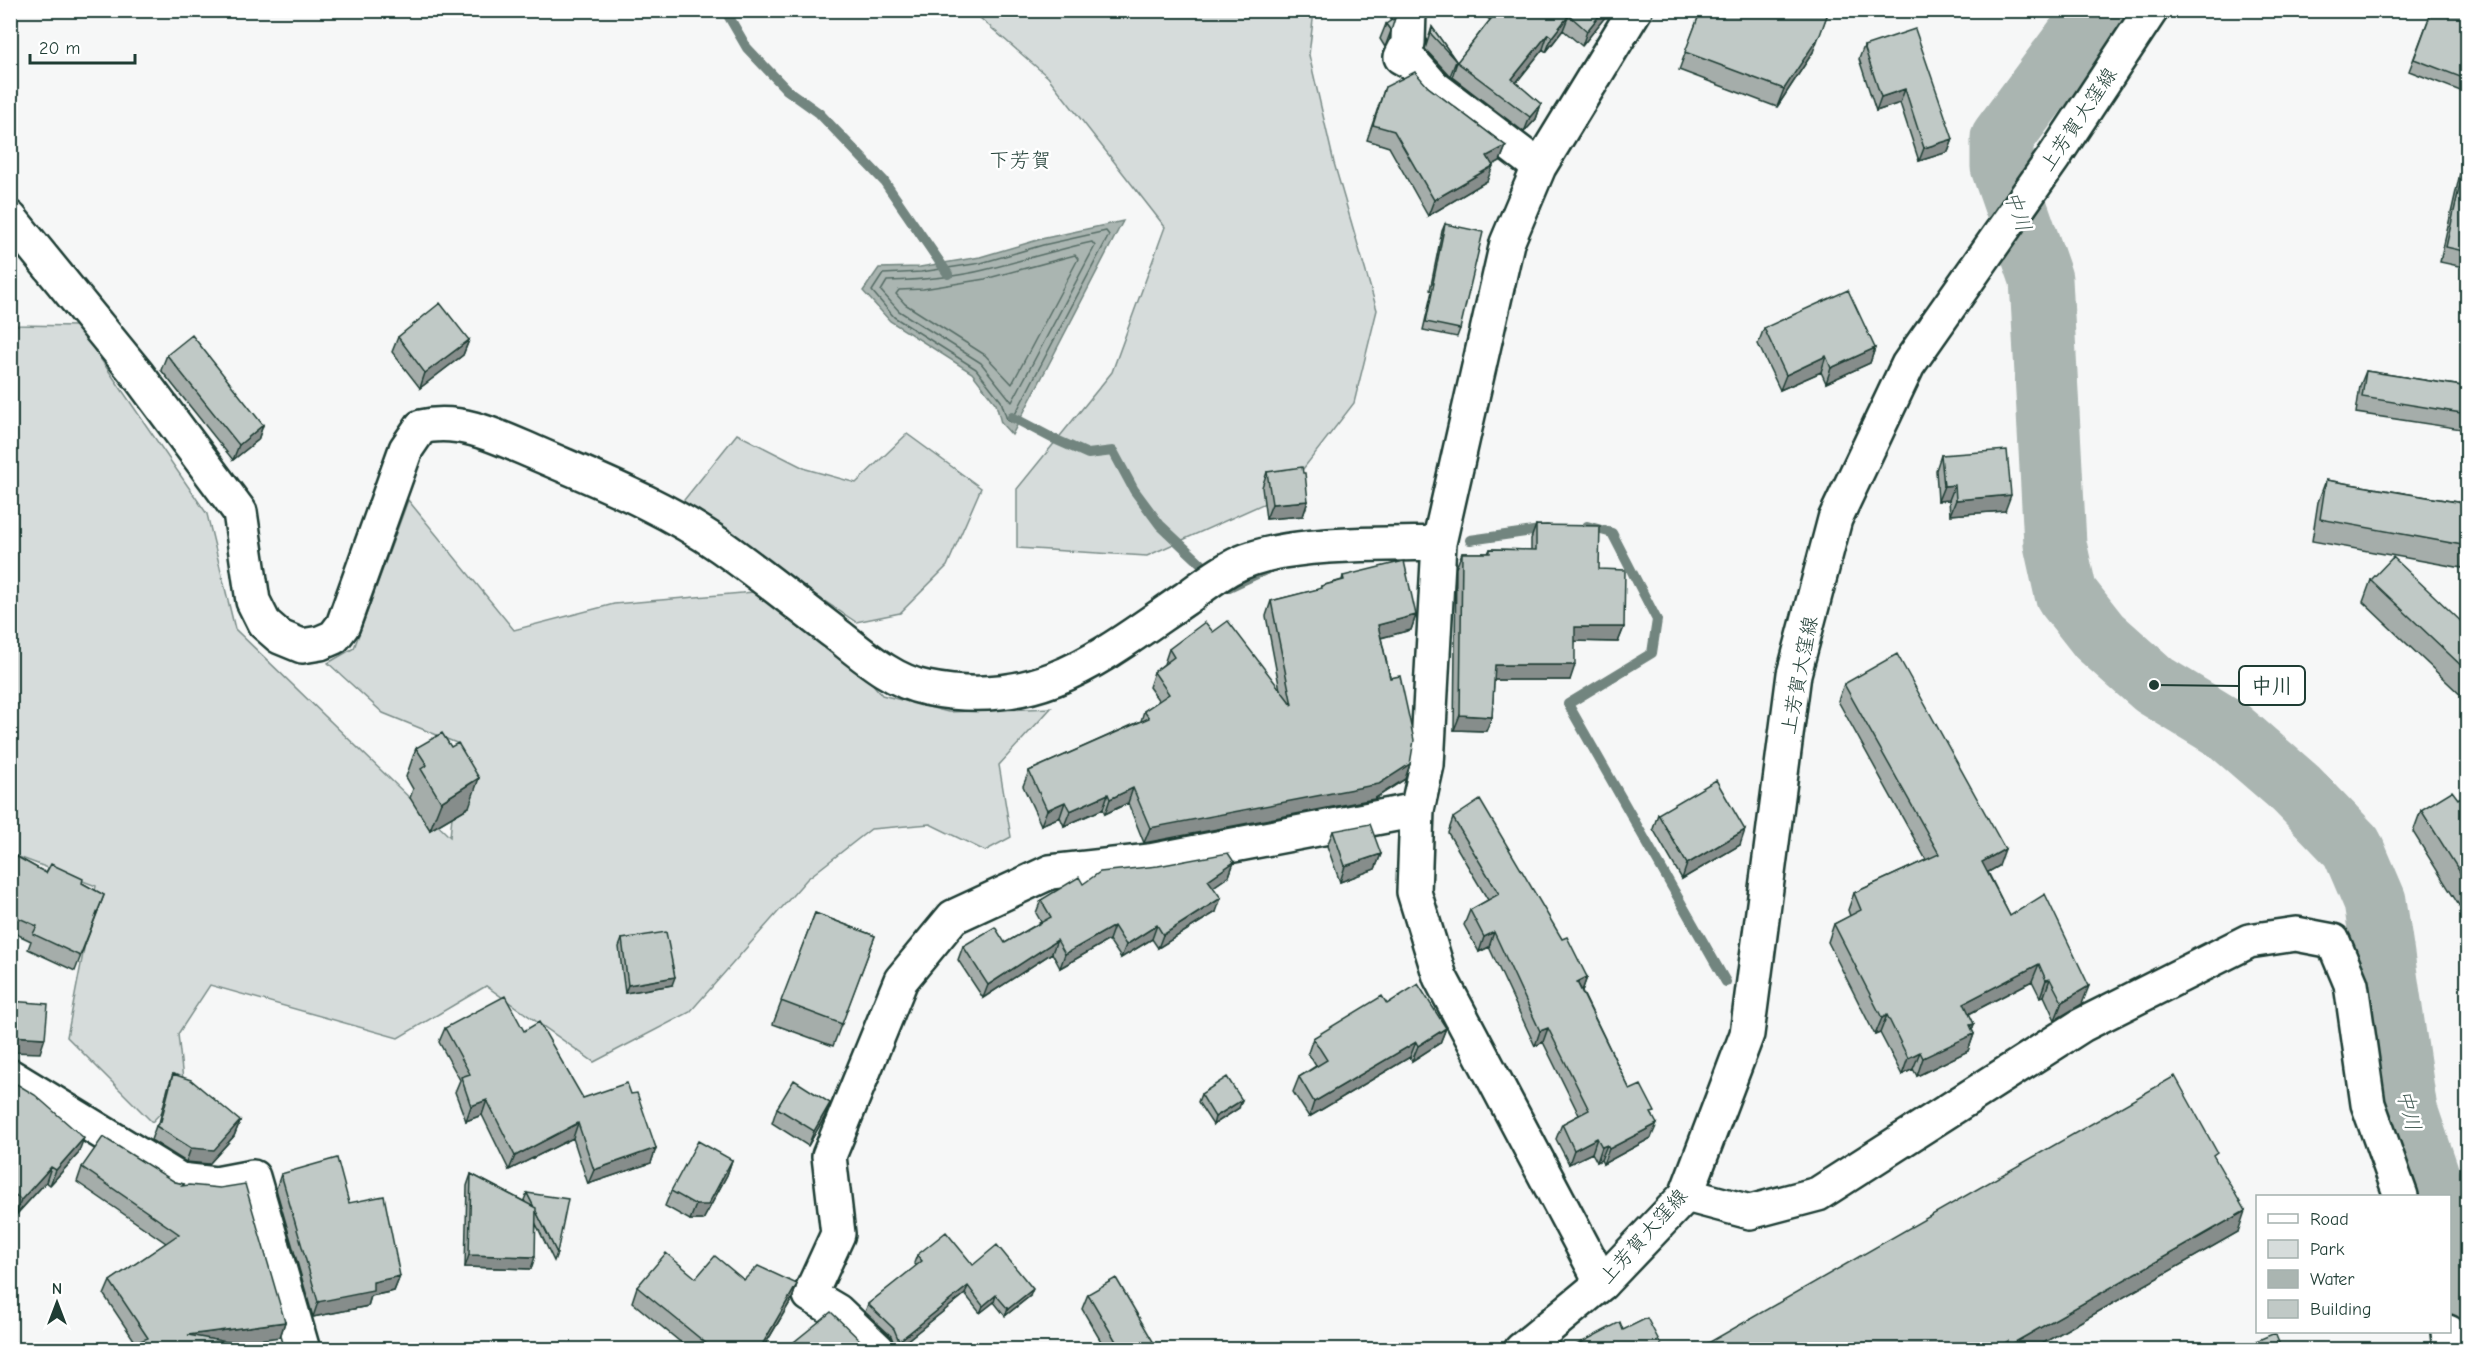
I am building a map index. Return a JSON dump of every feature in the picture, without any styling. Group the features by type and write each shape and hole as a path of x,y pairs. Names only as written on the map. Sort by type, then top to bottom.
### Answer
{"street":[{"path":"1410,10 1408,43 1401,57 1414,64 1434,87 1539,167"},
{"path":"1602,1283 1440,977 1414,892 1417,810 1427,765 1439,543 1507,243 1539,167 1635,10"},
{"name":"上芳賀大窪線","path":"1521,1350 1602,1283 1686,1195 1747,1034 1794,674 1834,519 1908,365 2054,157 2151,10"},
{"path":"10,218 138,375 240,512 253,601 264,623 280,638 302,646 320,643 334,637 343,625 406,449 421,427 440,423 460,425 510,442 646,501 720,546 883,670 924,688 966,693 1016,692 1056,679 1084,666 1232,566 1268,554 1299,549 1439,543"},
{"path":"878,1350 837,1311 810,1295 838,1234 829,1156 901,980 953,917 1050,872 1150,861 1417,810"},
{"path":"1686,1195 1750,1212 1818,1194 2082,1025 2249,941 2296,934 2333,941 2351,984 2368,1104 2400,1195"},
{"path":"10,1076 180,1180 216,1184 253,1177 303,1350"},
{"path":"2448,1333 2450,1350"}],"green space":[{"path":"972,11 1314,11 1309,55 1334,163 1377,310 1354,403 1283,495 1147,556 1017,548 1017,489 1112,372 1165,227 1048,77"},
{"path":"10,322 14,325 78,326 207,514 235,629 450,837 459,744 383,713 328,663 354,648 408,500 514,630 614,604 754,592 859,668 882,695 948,712 1051,708 999,765 1011,837 985,851 930,824 871,829 807,879 690,1012 594,1062 486,986 398,1038 210,985 178,1034 184,1089 152,1122 67,1037 96,886 11,854"},
{"path":"737,434 806,469 856,483 907,434 981,488 947,566 900,613 856,622 680,505"}],"water":[{"path":"1123,221 1012,435 1001,423 996,404 972,373 890,321 863,291 879,268 920,267 980,257 1041,239"}],"building":[{"path":"1498,10 1604,10 1587,31 1569,15 1552,37 1548,34 1512,79 1541,104 1530,117 1457,62"},
{"path":"1701,10 1829,10 1820,35 1784,89 1685,52"},
{"path":"2432,10 2449,16 2451,10 2468,10 2468,80 2414,59"},
{"path":"1395,18 1391,31 1386,24"},
{"path":"1432,27 1456,61 1431,34"},
{"path":"1915,29 1953,139 1924,148 1905,89 1881,97 1864,46"},
{"path":"1415,72 1428,87 1506,146 1487,156 1493,166 1434,200 1394,131 1373,125 1385,87"},
{"path":"2468,149 2468,252 2446,247"},
{"path":"1445,224 1483,232 1460,329 1426,322"},
{"path":"1848,290 1875,348 1831,368 1826,356 1786,375 1764,328"},
{"path":"440,303 469,340 425,373 398,337"},
{"path":"192,335 263,425 239,445 167,355"},
{"path":"2366,371 2468,387 2468,414 2362,397"},
{"path":"2007,450 2011,495 1956,500 1955,485 1944,486 1941,455"},
{"path":"1302,467 1305,473 1308,501 1272,504 1267,472"},
{"path":"2326,480 2468,504 2468,546 2320,519"},
{"path":"1536,525 1600,526 1599,569 1625,570 1624,627 1575,627 1575,665 1495,665 1492,717 1460,715 1462,553 1490,553 1490,549 1536,550"},
{"path":"2393,557 2468,628 2468,672 2371,580"},
{"path":"1404,561 1416,615 1378,625 1390,678 1400,676 1414,740 1410,764 1379,784 1150,828 1133,788 1110,799 1108,794 1070,811 1065,802 1047,810 1029,771 1149,718 1144,711 1169,694 1154,672 1174,657 1169,649 1205,622 1213,632 1228,621 1292,705 1271,601 1322,588 1321,586 1344,580 1343,576"},
{"path":"1897,654 2005,849 1982,862 2010,916 2045,894 2089,986 2062,1002 2050,979 2046,980 2039,964 1964,1003 1974,1024 1970,1025 1974,1034 1923,1058 1920,1052 1908,1058 1887,1015 1882,1018 1834,924 1861,910 1854,893 1939,854 1844,684"},
{"path":"442,733 451,747 458,743 479,778 441,802 421,769 427,765 416,748"},
{"path":"1716,780 1745,830 1687,864 1658,814"},
{"path":"2452,791 2458,799 2468,793 2468,885 2421,810"},
{"path":"1480,800 1562,939 1567,937 1587,977 1577,982 1630,1090 1641,1085 1655,1112 1651,1113 1657,1124 1609,1149 1607,1145 1602,1147 1597,1138 1574,1150 1562,1124 1589,1110 1548,1028 1540,1031 1494,932 1484,937 1470,910 1499,894 1453,818"},
{"path":"1370,824 1381,854 1345,866 1333,831"},
{"path":"10,853 46,873 51,864 83,879 82,883 104,895 80,956 33,934 37,926 10,914 10,883 15,875 10,879"},
{"path":"1228,853 1234,862 1208,880 1221,898 1163,935 1157,925 1126,945 1114,926 1065,954 1057,940 988,985 963,946 995,927 1005,943 1051,917 1041,900 1079,877 1083,884 1100,872 1158,866"},
{"path":"815,913 875,936 842,1024 781,1001"},
{"path":"666,932 675,977 628,985 622,939"},
{"path":"1418,984 1446,1028 1418,1046 1416,1042 1314,1102 1299,1077 1327,1060 1313,1038 1382,996 1387,1004"},
{"path":"505,996 524,1031 539,1022 583,1098 627,1083 631,1094 637,1093 656,1148 594,1170 578,1123 515,1156 487,1100 471,1106 461,1077 470,1074 445,1028"},
{"path":"10,1001 48,1004 45,1038 10,1036"},
{"path":"173,1074 191,1080 240,1121 214,1150 191,1148 156,1126 161,1121"},
{"path":"2175,1076 2217,1152 2213,1155 2245,1211 2010,1345 2008,1341 1992,1350 1696,1350"},
{"path":"1227,1077 1242,1100 1215,1117 1201,1094"},
{"path":"10,1080 35,1095 84,1138 56,1170 51,1167 21,1200 10,1190"},
{"path":"794,1080 830,1103 814,1131 777,1108"},
{"path":"103,1137 175,1182 184,1184 182,1186 220,1188 245,1184 285,1322 188,1335 238,1344 241,1350 118,1350 148,1338 110,1281 179,1234 82,1167"},
{"path":"698,1141 732,1160 708,1205 696,1205 671,1191"},
{"path":"337,1158 349,1203 384,1196 400,1276 373,1282 373,1291 318,1302 281,1174"},
{"path":"471,1174 536,1208 535,1257 469,1255"},
{"path":"527,1193 568,1199 557,1253 536,1208"},
{"path":"946,1232 973,1265 997,1245 1033,1289 1008,1309 996,1295 983,1306 968,1286 899,1341 894,1329 868,1304 922,1261 917,1255"},
{"path":"666,1253 696,1278 715,1256 744,1280 758,1266 797,1284 759,1350 701,1350 708,1345 637,1287"},
{"path":"1116,1278 1158,1350 1121,1350 1088,1294"},
{"path":"831,1312 870,1350 784,1350"},
{"path":"1647,1318 1664,1350 1571,1350 1620,1322 1623,1330"},
{"path":"2275,1333 2282,1350 2235,1350"},
{"path":"901,1339 907,1350 896,1350"},
{"path":"390,1344 434,1350 389,1350"}],"waterway":[{"path":"725,10 747,48 787,90 819,113 884,181 948,274"},
{"name":"中川","path":"2097,10 2002,138 2002,167 2041,279 2055,544 2066,594 2099,636 2154,685 2228,730 2296,789 2352,847 2375,901 2406,1110 2435,1195"},
{"path":"1012,417 1088,454 1113,451 1134,490 1160,525 1208,570"},
{"path":"1587,526 1612,533 1657,620 1652,653 1568,704 1726,982"},
{"path":"1470,540 1547,529"},
{"path":"1227,588 1270,568"},
{"name":"中川","path":"2451,1242 2468,1293"}],"place":[{"name":"中川","path":"2154,685"}],"district":[{"name":"下芳賀","path":"1020,160"}]}
